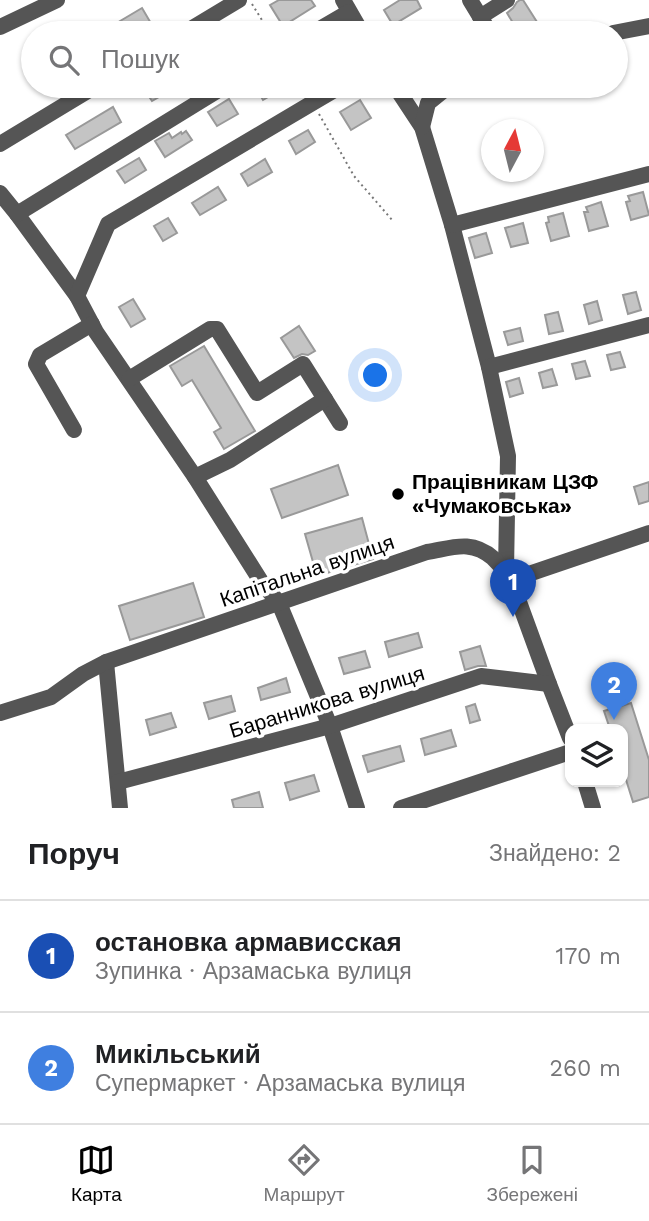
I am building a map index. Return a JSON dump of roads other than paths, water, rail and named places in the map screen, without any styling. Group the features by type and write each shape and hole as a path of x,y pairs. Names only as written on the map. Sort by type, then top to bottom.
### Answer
{"street":[{"path":"0,27 57,0"},
{"path":"204,21 239,0"},
{"path":"470,0 482,21"},
{"path":"480,17 507,0"},
{"path":"328,21 346,6"},
{"path":"628,30 649,26"},
{"path":"0,144 76,98"},
{"path":"17,214 206,98"},
{"path":"77,296 108,224 320,98"},
{"path":"403,98 422,127 452,225 489,368 508,456 508,575 565,725"},
{"path":"422,127 428,103 434,98"},
{"path":"452,225 649,173"},
{"path":"0,193 77,296 112,356 195,477 262,583 279,603 330,726 357,808"},
{"path":"74,430 36,364 40,355 92,324"},
{"path":"489,368 649,325"},
{"path":"130,379 210,329 217,329 257,393 303,364 340,423"},
{"path":"195,477 230,460 325,399"},
{"path":"508,575 649,533"},
{"name":"Капітальна вулиця","path":"0,713 51,696 83,674 106,663 427,552 464,545 477,547 488,554 508,575"},
{"path":"106,663 120,808"},
{"name":"Баранникова вулиця","path":"118,782 330,726 481,676 549,684"},
{"path":"401,808 565,754"},
{"path":"587,787 593,808"}],"place":[{"name":"Працівникам ЦЗФ «Чумаковська»","path":"398,494"},
{"name":"остановка армависская","path":"513,617"},
{"name":"Микільський","path":"614,720"}]}
